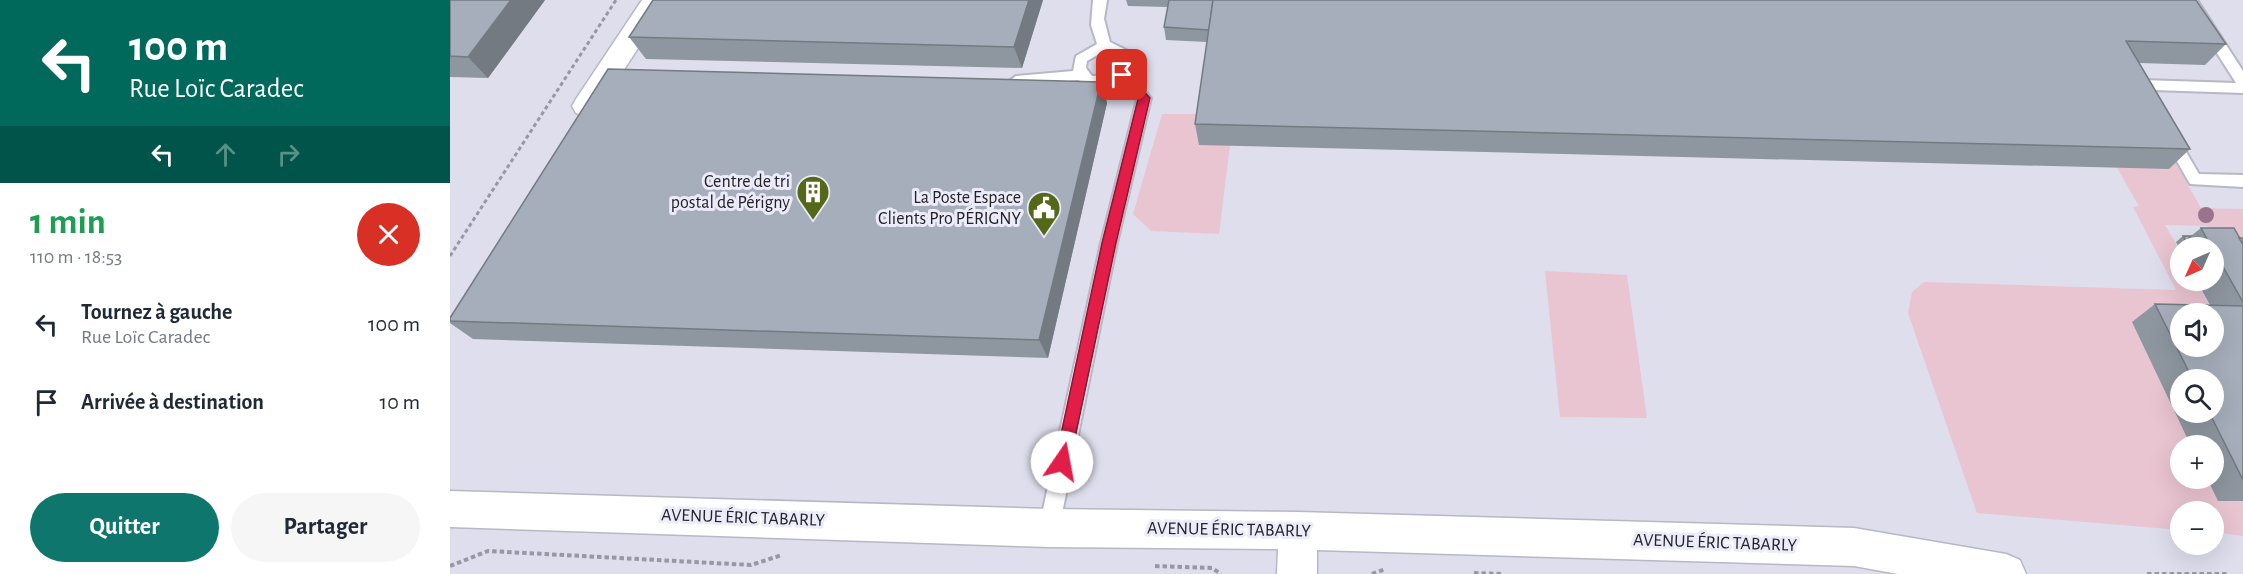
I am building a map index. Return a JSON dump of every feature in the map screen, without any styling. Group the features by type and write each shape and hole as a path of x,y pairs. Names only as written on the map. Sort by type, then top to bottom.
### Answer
{"street":[{"path":"571,130 621,71 656,0"},
{"name":"AVENUE ÉRIC TABARLY","path":"450,509 1049,528 1298,531 1854,547 2006,574"},
{"path":"1297,574 1298,531"}],"lane":[{"path":"1100,0 1096,15 1098,32 1106,48"},
{"path":"2190,0 2241,75"},
{"path":"1006,81 1030,81 1080,75 1091,82 1108,82 1122,75 1126,70 1128,59 1120,51 1106,48 1091,51 1081,59 1078,70 1080,75"},
{"path":"1049,528 1109,243 1144,98 1122,75"},
{"path":"2243,88 2142,85 2195,180 2243,181"}],"path":[{"path":"450,256 616,0"},
{"path":"450,566 488,551 751,565 791,552"},
{"path":"1154,566 1212,568 1221,574"},
{"path":"2147,574 2229,574"}],"shaded area":[{"path":"2137,95 2201,208 2243,209 2243,283 2224,252 2224,237 2215,237 2208,226 2165,225 2172,237 2170,237 2170,278 2133,207 2139,206 2117,168"},
{"path":"1162,114 1203,114 1230,145 1219,234 1151,231 1133,214"},
{"path":"1545,271 1627,275 1647,418 1560,417"},
{"path":"1924,282 2202,291 2208,303 2170,303 2170,316 2133,322 2170,400 2170,423 2181,423 2186,435 2170,435 2170,489 2223,489 2243,501 2243,536 2224,533 2224,501 2170,501 2170,529 1977,513 1908,313 1912,292"}],"building":[{"path":"450,0 511,0 468,57 450,56"},
{"path":"653,0 1029,0 1014,47 629,37"},
{"path":"1169,0 1213,0 1209,30 1164,27"},
{"path":"1213,0 2196,0 2226,44 2126,41 2190,149 1195,124"},
{"name":"Centre de tri postal de Périgny","path":"608,69 1101,82 1039,340 450,321"},
{"path":"2201,228 2234,228 2243,244 2243,302 2224,269 2224,237 2206,237"},
{"path":"2155,304 2170,304 2170,334"},
{"path":"2224,306 2243,306 2243,480 2224,442 2224,435 2220,435 2214,423 2224,423 2224,369 2188,369 2182,357 2224,357"}],"place":[{"name":"Centre de tri postal de Périgny","path":"813,221"},
{"name":"La Poste Espace Clients Pro PÉRIGNY","path":"1044,237"}],"route":[{"path":"1062,462 1109,243 1144,98 1143,94 1122,75"}]}
